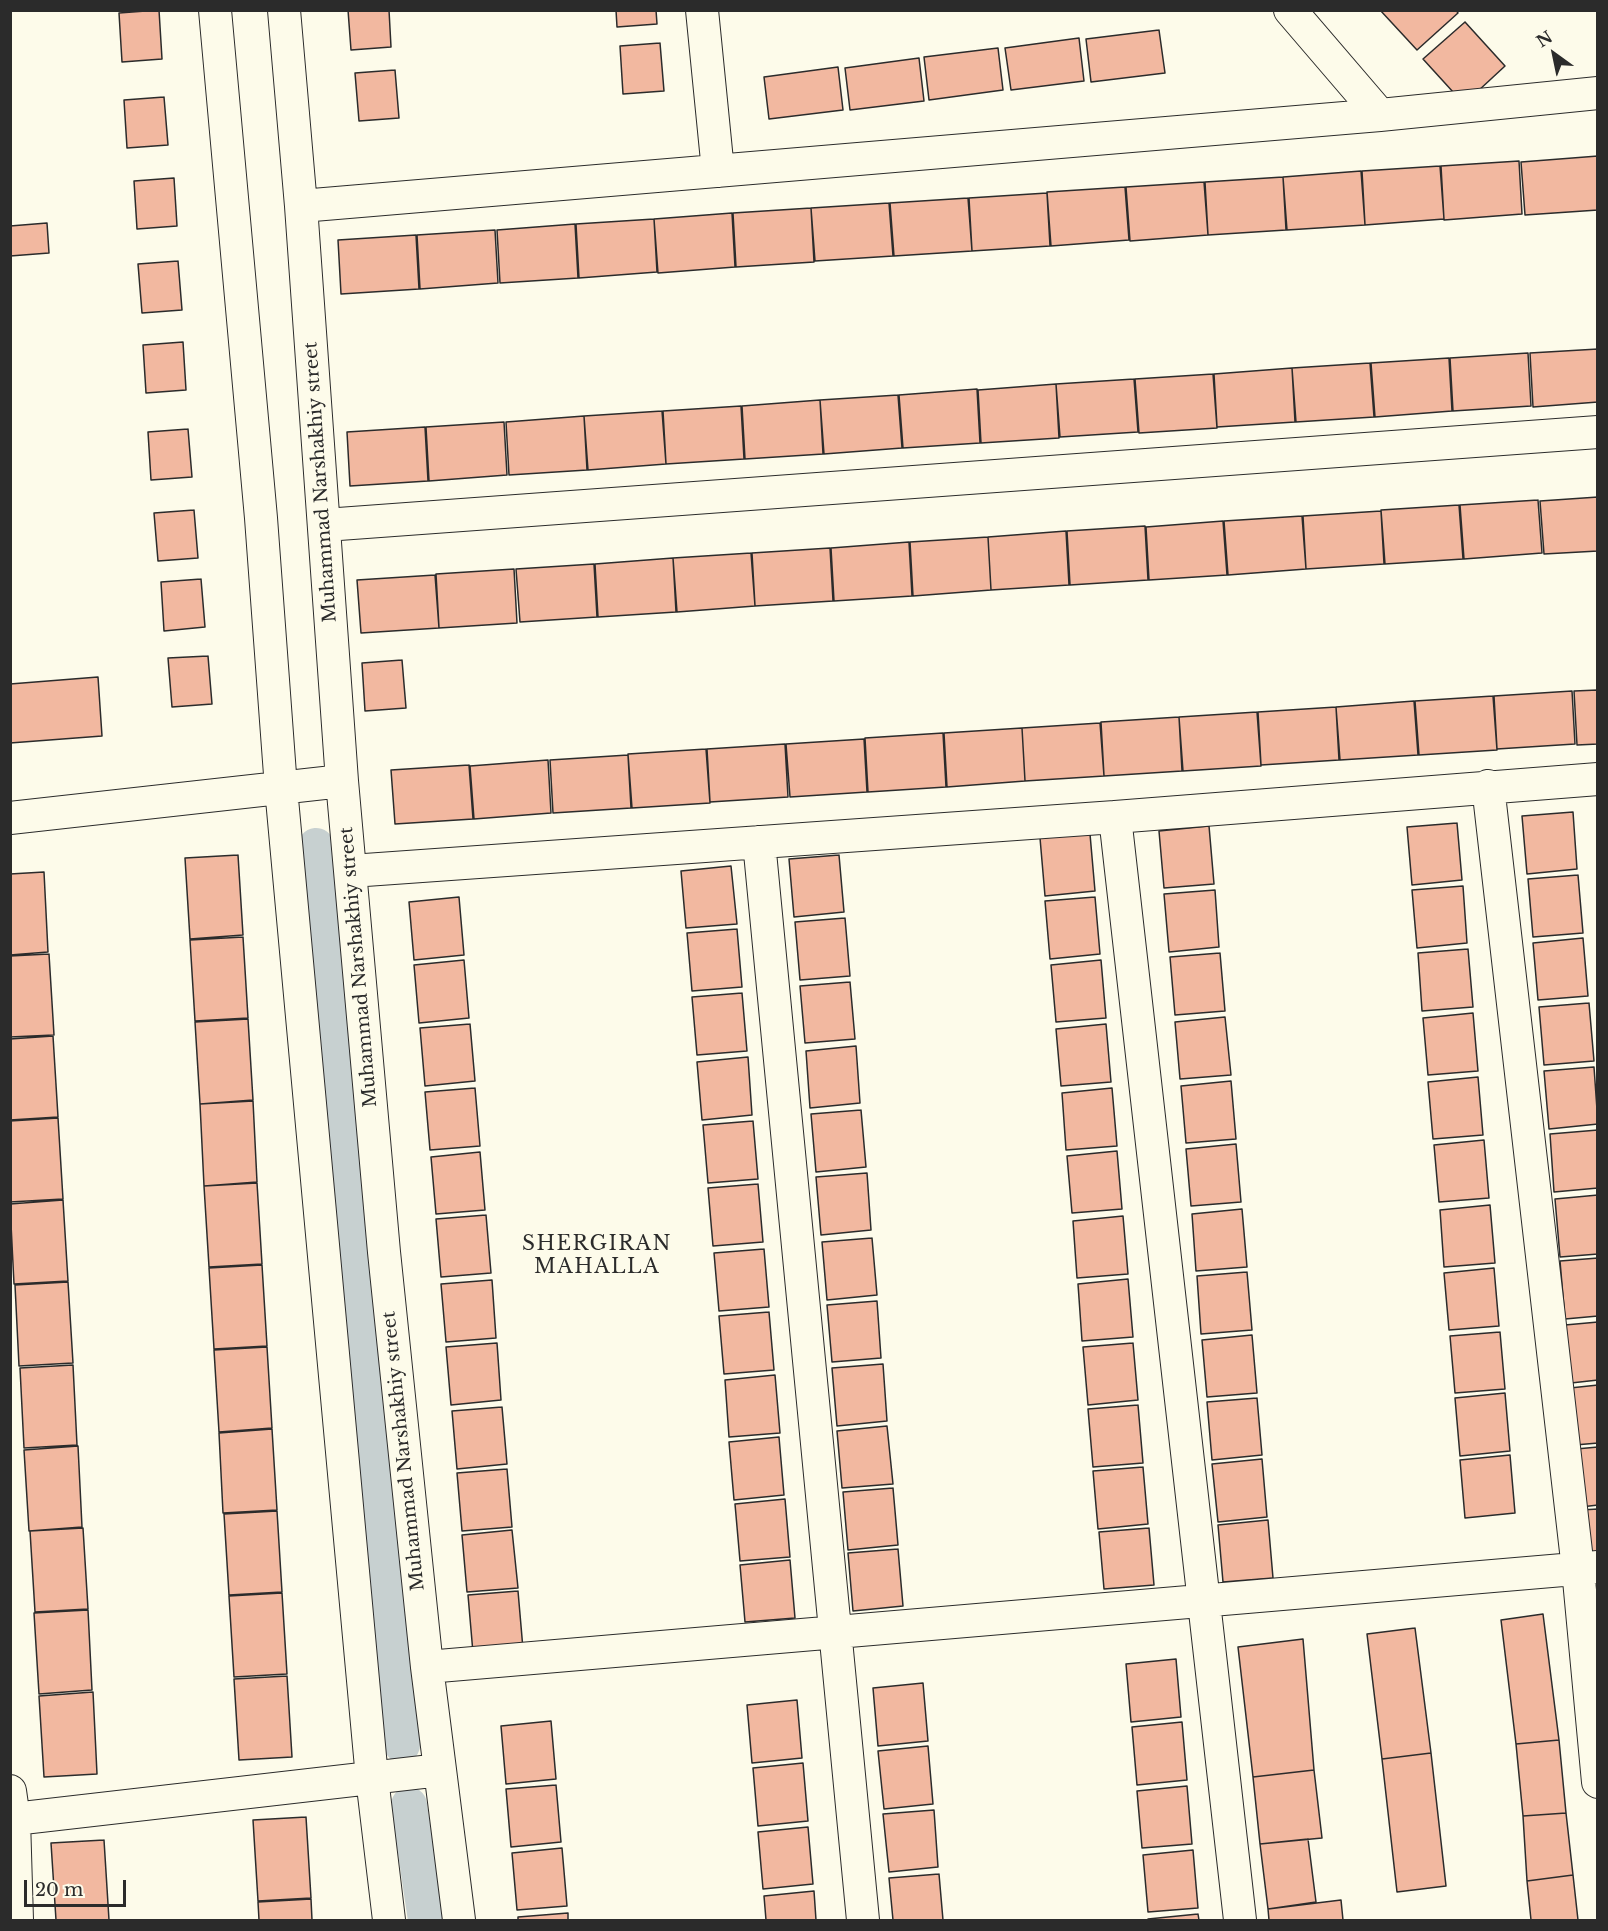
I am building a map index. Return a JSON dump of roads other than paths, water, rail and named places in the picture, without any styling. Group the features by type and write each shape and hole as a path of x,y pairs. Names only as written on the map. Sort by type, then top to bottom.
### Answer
{"street":[{"path":"215,10 261,518 281,788 372,1778 388,1920"},
{"name":"Muhammad Narshakhiy street","path":"284,10 301,206 342,780 384,1252 427,1667 459,1920"},
{"path":"702,10 718,171"},
{"path":"1290,10 1380,115"},
{"path":"301,206 1380,115 1598,93"},
{"path":"325,525 1598,432"},
{"path":"351,871 1115,817 1598,779"},
{"path":"10,818 342,780"},
{"path":"1488,786 1588,1568 1598,1782"},
{"path":"1115,817 1240,1920"},
{"path":"759,842 833,1632 863,1920"},
{"path":"427,1667 1588,1568"},
{"path":"15,1912 12,1805 372,1778 440,1770"}],"waterway":[{"path":"316,846 402,1745"},
{"path":"409,1805 426,1920"}],"district":[{"name":"SHERGIRAN MAHALLA","path":"597,1256"}]}
